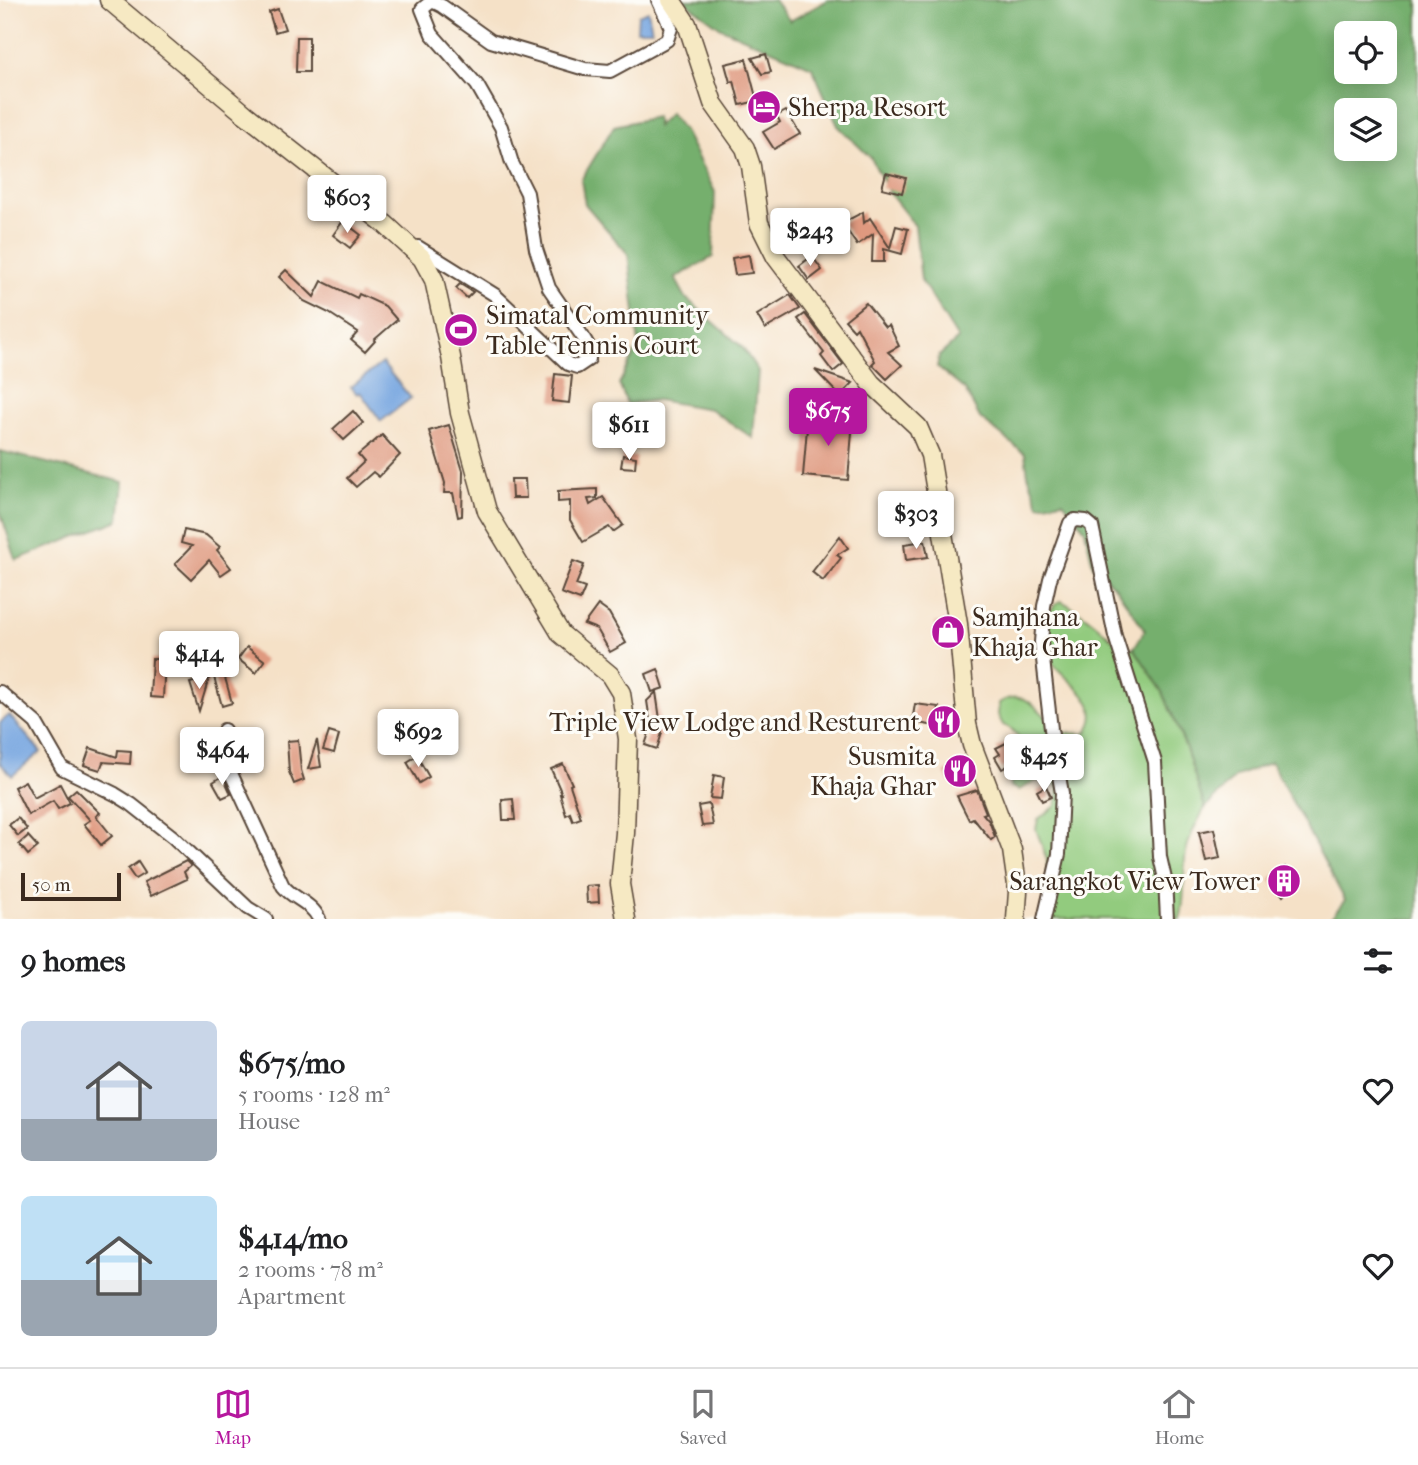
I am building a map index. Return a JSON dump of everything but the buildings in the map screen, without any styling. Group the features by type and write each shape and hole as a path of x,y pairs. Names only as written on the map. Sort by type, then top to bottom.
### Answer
{"street":[{"path":"109,0 422,258 434,280 460,413 487,511 561,634 610,675 621,693 628,739 625,833 620,884 626,919"},
{"path":"402,239 446,263 495,295 568,364 577,367 589,359 589,347 549,288 536,249 527,193 512,163 501,127 477,85 432,34 422,9 432,1 491,41 585,69 610,71 667,40 671,27 658,0"},
{"path":"671,0 687,24 713,103 745,148 751,166 759,223 776,257 871,383 918,427 930,456 958,624 967,724 972,745 1012,850 1018,892 1016,919"},
{"path":"1044,919 1059,854 1062,793 1053,748 1041,642 1044,606 1050,579 1070,523 1075,520 1086,521 1092,526 1115,636 1155,762 1160,857 1165,880 1167,919"},
{"path":"0,692 36,723 62,768 131,804 173,837 248,908 266,919"},
{"path":"224,730 220,747 222,754 282,886 315,910 319,919"}],"green space":[{"path":"683,0 774,0 790,21 828,0 1418,0 1418,919 1330,919 1345,900 1271,762 1235,777 1205,808 1186,748 1163,692 1134,648 1145,630 1116,588 1093,566 1085,530 1063,501 1039,505 1028,475 1025,454 980,418 965,390 937,367 939,356 958,339 921,280 915,226 890,194 871,158 838,126 812,67 721,28"},
{"path":"670,113 684,131 715,192 713,257 675,278 686,298 742,347 758,371 753,438 710,409 657,400 627,404 619,384 639,345 628,254 585,204 581,180 614,126 656,117 657,126"},
{"path":"0,451 123,482 119,520 16,560 0,511"},
{"path":"1061,601 1086,616 1122,648 1134,648 1163,692 1186,748 1205,808 1192,832 1186,852 1180,919 1046,919 1047,860 1036,829 1038,819 1056,806 1059,787 1044,780 1019,790 1010,786 1027,759 1019,738 1013,730 1003,725 998,715 999,703 1009,698 1018,698 1034,705 1062,733 1085,734 1092,722 1092,710 1087,700 1050,660 1045,650 1048,616"}],"water":[{"path":"648,11 652,30 637,30 638,15"},
{"path":"382,363 411,398 381,421 360,392 357,394 351,387"},
{"path":"9,715 41,752 12,776 0,763 0,723"}],"place":[{"name":"Sherpa Resort","path":"764,107"},
{"name":"Simatal Community Table Tennis Court","path":"461,330"},
{"name":"Samjhana Khaja Ghar","path":"948,632"},
{"name":"Triple View Lodge and Resturent","path":"944,722"},
{"name":"Susmita Khaja Ghar","path":"960,771"},
{"name":"Sarangkot View Tower","path":"1284,881"}]}
